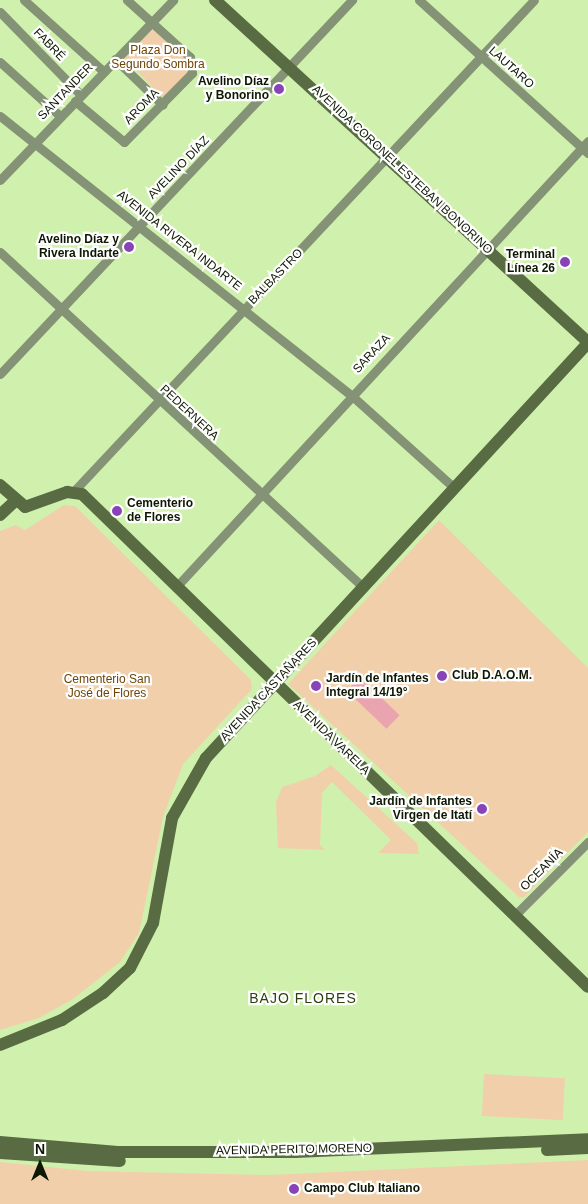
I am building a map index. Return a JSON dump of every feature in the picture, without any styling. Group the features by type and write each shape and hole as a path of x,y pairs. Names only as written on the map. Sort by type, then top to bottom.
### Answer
{"main road":[{"name":"AVENIDA CORONEL ESTEBAN BONORINO","path":"215,0 588,342"},
{"name":"AVENIDA CASTAÑARES","path":"0,1045 62,1020 103,993 130,968 153,923 165,845 185,792 206,758 588,342"},
{"path":"0,485 14,502 0,515"},
{"name":"BALBASTRO","path":"14,502 34,507 73,492"},
{"name":"AVENIDA VARELA","path":"73,492 82,494 588,987"},
{"name":"AVENIDA PERITO MORENO","path":"0,1142 118,1152 295,1152 588,1139"},
{"name":"AVENIDA PERITO MORENO","path":"0,1153 119,1161 292,1160 588,1148"}],"street":[{"path":"24,0 103,72"},
{"path":"127,0 153,21"},
{"name":"SANTANDER","path":"0,180 173,0"},
{"name":"AVELINO DÍAZ","path":"0,374 352,0"},
{"name":"LAUTARO","path":"419,0 481,58 586,147"},
{"name":"BALBASTRO","path":"73,492 156,399 389,158 534,0"},
{"name":"FABRÉ","path":"0,12 78,98 124,142"},
{"name":"AROMA","path":"124,142 163,105 192,73 194,64 153,21"},
{"path":"115,59 163,105"},
{"path":"0,62 60,116"},
{"name":"AVENIDA RIVERA INDARTE","path":"0,116 141,226 351,395 453,487"},
{"name":"SARAZA","path":"177,586 487,248 586,147"},
{"name":"PEDERNERA","path":"0,252 260,496 364,588"},
{"name":"OCEANÍA","path":"514,916 588,842"}],"green space":[{"name":"Plaza Don Segundo Sombra","path":"157,24 197,65 163,98 123,57"},
{"name":"Cementerio San José de Flores","path":"64,505 75,506 251,680 252,689 183,764 163,817 139,933 120,962 73,999 39,1018 0,1030 0,531 16,525 25,530"},
{"name":"Club D.A.O.M.","path":"439,520 588,668 588,832 524,897 519,897 288,684"},
{"path":"331,765 417,843 419,854 378,853 391,840 332,782 322,793 320,845 325,850 278,848 276,802 282,787 315,776"},
{"path":"484,1074 565,1078 563,1120 482,1116"},
{"name":"Campo Club Italiano","path":"588,1160 588,1204 0,1204 0,1162 88,1171 269,1175"}],"shaded area":[{"path":"360,677 400,715 386,729 347,691"}],"place":[{"name":"Avelino Díaz y Bonorino","path":"279,89"},
{"name":"Avelino Díaz y Rivera Indarte","path":"129,247"},
{"name":"Terminal Línea 26","path":"565,262"},
{"name":"Cementerio de Flores","path":"117,511"},
{"name":"Club D.A.O.M.","path":"442,676"},
{"name":"Jardín de Infantes Integral 14/19°","path":"316,686"},
{"name":"Jardín de Infantes Virgen de Itatí","path":"482,809"},
{"name":"Campo Club Italiano","path":"294,1189"}],"district":[{"name":"BAJO FLORES","path":"303,998"}]}
